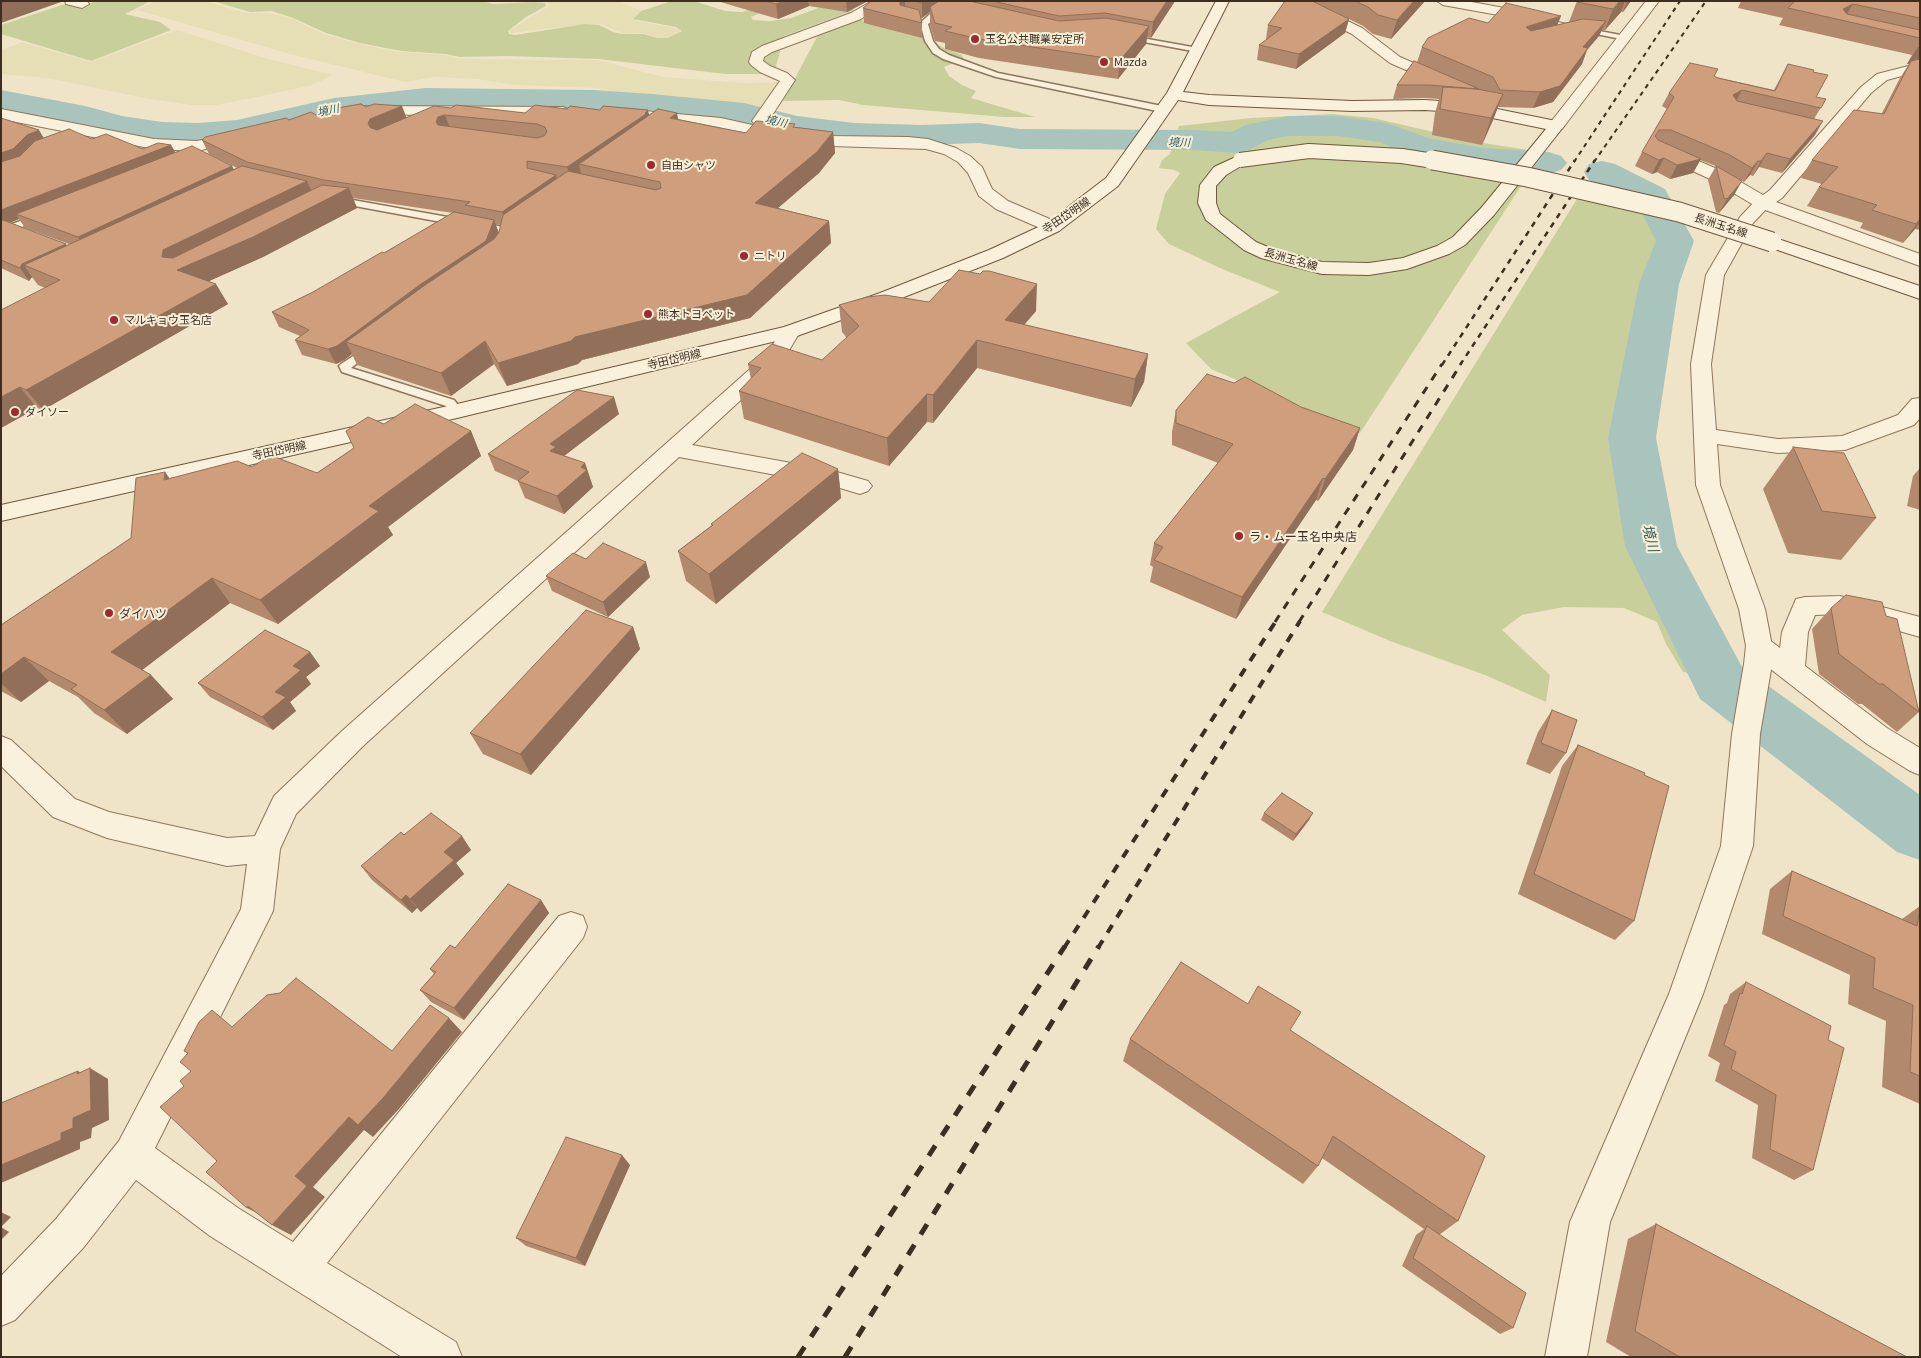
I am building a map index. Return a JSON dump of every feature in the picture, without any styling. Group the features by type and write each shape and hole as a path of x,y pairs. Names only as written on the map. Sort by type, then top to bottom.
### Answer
{"street":[{"path":"783,136 764,115 788,80 756,62 757,55 767,49 875,7 882,1"},
{"name":"寺田岱明線","path":"1,513 141,490 457,411 790,332 887,297 996,254 1052,227 1080,208 1112,182 1138,150 1162,109 1174,95 1224,1"},
{"path":"1443,1 1499,11 1573,30"},
{"name":"長洲玉名線","path":"1653,1 1626,38 1530,158 1488,211 1459,240 1443,250 1407,262 1369,269 1322,268 1268,254 1250,246 1212,216 1207,203 1208,185 1220,171 1240,160 1309,151 1402,156 1436,161 1527,177 1670,210 1772,242 1920,293"},
{"path":"1297,2 1357,30 1396,60 1453,86"},
{"path":"824,12 846,19"},
{"path":"1566,1357 1590,1222 1686,994 1737,846 1746,734 1759,655 1752,609 1708,485 1700,364 1715,275 1746,221 1763,203 1776,194 1828,132 1852,109 1866,90 1882,77 1920,67"},
{"path":"1174,95 1209,100 1352,106 1425,106 1486,111 1556,126"},
{"path":"1478,96 1482,98 1486,111"},
{"path":"347,114 366,110 576,112"},
{"path":"408,126 442,112"},
{"path":"594,112 666,122 722,123 783,136 831,142 908,142 950,150 976,170 985,192 1002,205 1052,227"},
{"path":"513,129 533,113"},
{"path":"6,118 87,130 194,152 253,135"},
{"path":"1809,127 1828,132"},
{"path":"1673,151 1716,174 1763,203 1920,260"},
{"path":"1,1306 70,1233 132,1154 256,911 264,849 285,805 352,738 775,358 790,332"},
{"path":"1704,434 1778,446 1845,443 1906,420 1920,404"},
{"path":"673,449 830,478 860,486"},
{"path":"1791,671 1795,632 1805,606 1840,605 1920,627"},
{"path":"1759,655 1791,671 1878,736 1920,763"},
{"path":"1,748 64,808 107,825 227,852 264,849"},
{"path":"297,1268 571,927"},
{"path":"132,1154 224,1222 441,1357"}],"lane":[{"path":"924,23 933,16 944,12 958,14"},
{"path":"913,20 924,23"},
{"path":"924,23 929,41 936,51 946,57 978,69 996,75 1162,109"},
{"path":"1560,34 1573,30 1587,30 1626,38"},
{"path":"1120,36 1198,50"},
{"path":"71,137 87,130"},
{"path":"326,200 378,206 512,229 504,235 500,254"},
{"path":"1,232 48,214"},
{"path":"12,228 29,234"},
{"path":"377,343 345,366 346,370 450,403 457,411"}],"shaded area":[{"path":"156,1 205,1 245,13 269,13 290,18 324,34 359,44 399,52 444,55 458,59 598,60 663,77 744,83 784,82 765,107 622,93 599,88 514,85 477,79 435,77 405,82 290,54 137,10"},
{"path":"542,1 618,1 641,11 633,20 675,28 681,31 666,38 658,38 643,33 624,34 601,24 586,24 511,33 510,30 551,5"},
{"path":"177,30 265,58 333,75 313,85 252,98 216,105 190,105 150,99 47,78 1,74 1,51 22,42 91,62"}],"green space":[{"path":"96,1 151,1 125,14 160,22 171,30 91,61 1,34 1,25 68,3 82,6"},
{"path":"213,1 482,1 493,4 534,2 545,3 546,6 526,17 508,31 509,34 515,35 585,24 599,25 613,32 623,34 643,34 657,38 667,38 682,31 676,27 633,19 641,11 672,1 697,2 725,11 742,12 763,6 763,12 751,17 753,20 770,21 791,18 824,6 838,5 855,10 784,36 774,74 725,74 599,59 508,56 459,57 446,54 401,51 360,43 326,33 272,11 250,12"},
{"path":"858,18 863,21 921,23 928,38 942,47 962,55 964,59 944,67 949,76 962,85 976,91 971,98 1035,117 1004,117 863,105 839,100 783,101 819,33"},
{"path":"1332,114 1373,118 1477,142 1535,151 1527,177 1360,433 1211,369 1186,343 1280,292 1222,269 1169,244 1156,229 1165,194 1180,173 1174,170 1159,168 1162,160 1170,154 1179,126 1251,118"},
{"path":"1583,189 1662,199 1675,241 1659,284 1632,438 1651,546 1721,683 1696,674 1683,672 1666,644 1657,622 1624,608 1564,607 1522,615 1502,630 1550,675 1546,702 1485,675 1390,641 1322,612"}],"building":[{"path":"765,1 784,1 776,4"},
{"path":"868,1 900,1 900,5 919,10 922,23 863,8 870,2"},
{"path":"939,1 969,1 1059,21 1106,18 1149,26 1120,60 979,39 945,31 952,27 935,23 930,7"},
{"path":"992,1 1167,1 1153,22 1105,13 1059,16"},
{"path":"1285,1 1312,1 1349,19 1299,54 1259,45 1282,28 1268,25"},
{"path":"1355,1 1414,1 1397,20 1378,15 1368,7"},
{"path":"1577,1 1620,1 1613,9"},
{"path":"1792,1 1920,1 1920,18 1853,4 1843,9 1847,14 1920,30 1920,38 1788,8 1794,2"},
{"path":"1506,3 1561,16 1526,27 1531,31 1583,19 1606,21 1583,47 1588,48 1560,86 1540,92 1500,90 1493,77 1422,47 1428,38 1469,18 1488,23"},
{"path":"1920,59 1920,219 1916,224 1872,210 1877,205 1819,187 1838,167 1812,160 1854,110 1884,114 1911,61"},
{"path":"1414,61 1479,89 1429,85 1397,85"},
{"path":"1690,63 1718,69 1714,76 1718,78 1775,91 1788,64 1828,75 1816,97 1826,99 1821,108 1742,90 1733,95 1737,101 1823,121 1790,159 1767,153 1752,168 1730,155 1671,130 1659,130 1655,136 1658,140 1701,159 1677,165 1664,158 1659,160 1642,152 1674,97 1669,93"},
{"path":"1443,87 1477,89 1503,94 1491,118 1440,109"},
{"path":"361,104 366,107 374,104 402,106 370,119 368,124 371,128 377,130 434,106 451,108 456,105 525,113 535,105 567,109 570,106 600,110 603,106 648,110 646,114 567,167 527,161 527,168 556,175 502,212 465,205 470,202 324,180 247,162 202,140 205,137 286,118 289,120 311,112 316,115","holes":["445,115 537,124 545,127 547,132 544,136 537,138 438,125 436,122 438,117"]},
{"path":"658,109 677,113 670,118 746,133 756,121 795,124 793,127 833,132 817,152 755,203 829,221 747,295 575,337 571,341 498,363 485,341 441,373 346,342 428,283 494,239 499,232 503,215 568,171 656,190 661,188 660,182 579,164"},
{"path":"1,118 39,130 27,135 13,149 1,153"},
{"path":"69,129 92,139 106,134 143,149 158,143 171,145 1,210 1,162 20,156 35,141"},
{"path":"192,146 232,166 78,237 16,214"},
{"path":"242,166 307,181 163,250 162,257 173,258 322,185 349,188 253,237 177,270 216,284 26,390 20,387 1,397 1,310 60,280 24,265"},
{"path":"1716,166 1742,181 1727,199 1724,198"},
{"path":"454,212 494,220 486,241 421,284 337,346 328,349 295,340 309,330 272,312 313,292 382,252 384,253"},
{"path":"3,220 66,244 22,264 20,268 1,260 1,221"},
{"path":"959,270 980,274 983,271 989,271 1037,284 1005,320 1148,354 1135,379 977,340 933,395 927,394 887,438 739,391 761,368 748,364 772,344 822,360 859,326 839,305 867,297 885,295 929,302"},
{"path":"1207,374 1234,383 1245,377 1301,407 1360,428 1325,479 1323,478 1242,597 1154,560 1163,547 1154,543 1233,444 1176,423 1176,410"},
{"path":"577,390 614,397 550,444 556,447 550,451 585,463 581,467 587,470 557,496 518,481 529,472 488,454"},
{"path":"415,404 471,431 369,506 379,511 260,600 212,578 111,652 151,675 104,710 71,689 77,685 24,657 1,674 1,625 131,538 136,478 165,472 164,480 237,461 252,467 270,455 317,473 354,448 346,431 368,417 384,424"},
{"path":"1793,447 1844,453 1876,518 1822,511"},
{"path":"802,453 838,469 709,574 678,551 713,525 711,524"},
{"path":"603,543 646,562 603,602 546,576 573,553 586,559"},
{"path":"1846,595 1882,602 1886,616 1897,619 1919,712 1883,684 1879,684 1839,654 1831,608"},
{"path":"586,610 633,627 520,754 470,733"},
{"path":"265,630 310,652 293,666 301,670 275,692 286,697 262,717 198,683"},
{"path":"1552,710 1577,720 1566,753 1541,743"},
{"path":"1578,745 1645,773 1644,775 1669,786 1634,921 1534,874"},
{"path":"1282,793 1313,813 1296,834 1264,813"},
{"path":"431,813 462,836 444,852 454,860 410,899 406,895 401,900 361,866 401,832 404,835"},
{"path":"1792,871 1917,926 1920,909 1920,1076 1910,1072 1913,1005 1873,988 1875,958 1783,916"},
{"path":"508,884 541,900 454,1008 420,990 436,972 430,969 450,945 455,948"},
{"path":"1181,962 1248,1004 1258,986 1301,1012 1290,1030 1485,1156 1458,1221 1333,1136 1318,1166 1130,1039"},
{"path":"296,978 392,1051 430,1005 449,1018 384,1097 358,1125 349,1117 295,1176 307,1186 272,1225 248,1206 247,1208 206,1172 217,1161 160,1107 184,1086 180,1081 191,1071 180,1062 188,1053 184,1051 199,1022 212,1010 232,1027 267,995 280,993"},
{"path":"1746,982 1831,1026 1828,1040 1844,1048 1813,1170 1770,1149 1776,1095 1731,1069 1736,1052 1724,1045 1740,993 1742,994"},
{"path":"90,1068 91,1110 73,1118 73,1128 61,1133 61,1140 1,1165 1,1103 78,1071 77,1074"},
{"path":"566,1137 622,1155 576,1258 516,1238"},
{"path":"1656,1224 1907,1357 1680,1357 1635,1331"},
{"path":"1427,1226 1526,1293 1513,1328 1413,1258"}],"waterway":[{"name":"境川","path":"1,100 85,116 119,126 162,132 198,133 237,130 334,108 426,98 594,100 652,104 744,113 797,126 854,133 922,135 979,133 1020,139 1193,140 1237,143 1258,132 1288,126 1338,126 1387,133 1420,147 1484,158 1549,163"},
{"name":"境川","path":"1602,172 1652,197 1675,241 1659,284 1632,438 1651,546 1721,683 1920,832"}],"railway":[{"path":"1574,162 1680,1"},
{"path":"1594,162 1706,1"},
{"path":"1442,365 1575,160"},
{"path":"1460,365 1595,160"},
{"path":"1275,622 1442,364"},
{"path":"1299,622 1461,364"},
{"path":"1064,948 1276,621"},
{"path":"1098,948 1300,621"},
{"path":"798,1357 1065,946"},
{"path":"845,1357 1099,946"}],"place":[{"name":"玉名公共職業安定所","path":"975,39"},
{"name":"Mazda","path":"1104,62"},
{"name":"自由シャツ","path":"651,165"},
{"name":"ニトリ","path":"744,256"},
{"name":"熊本トヨペット","path":"648,314"},
{"name":"マルキョウ玉名店","path":"114,320"},
{"name":"ダイソー","path":"15,412"},
{"name":"ラ・ムー玉名中央店","path":"1239,536"},
{"name":"ダイハツ","path":"109,613"}]}
